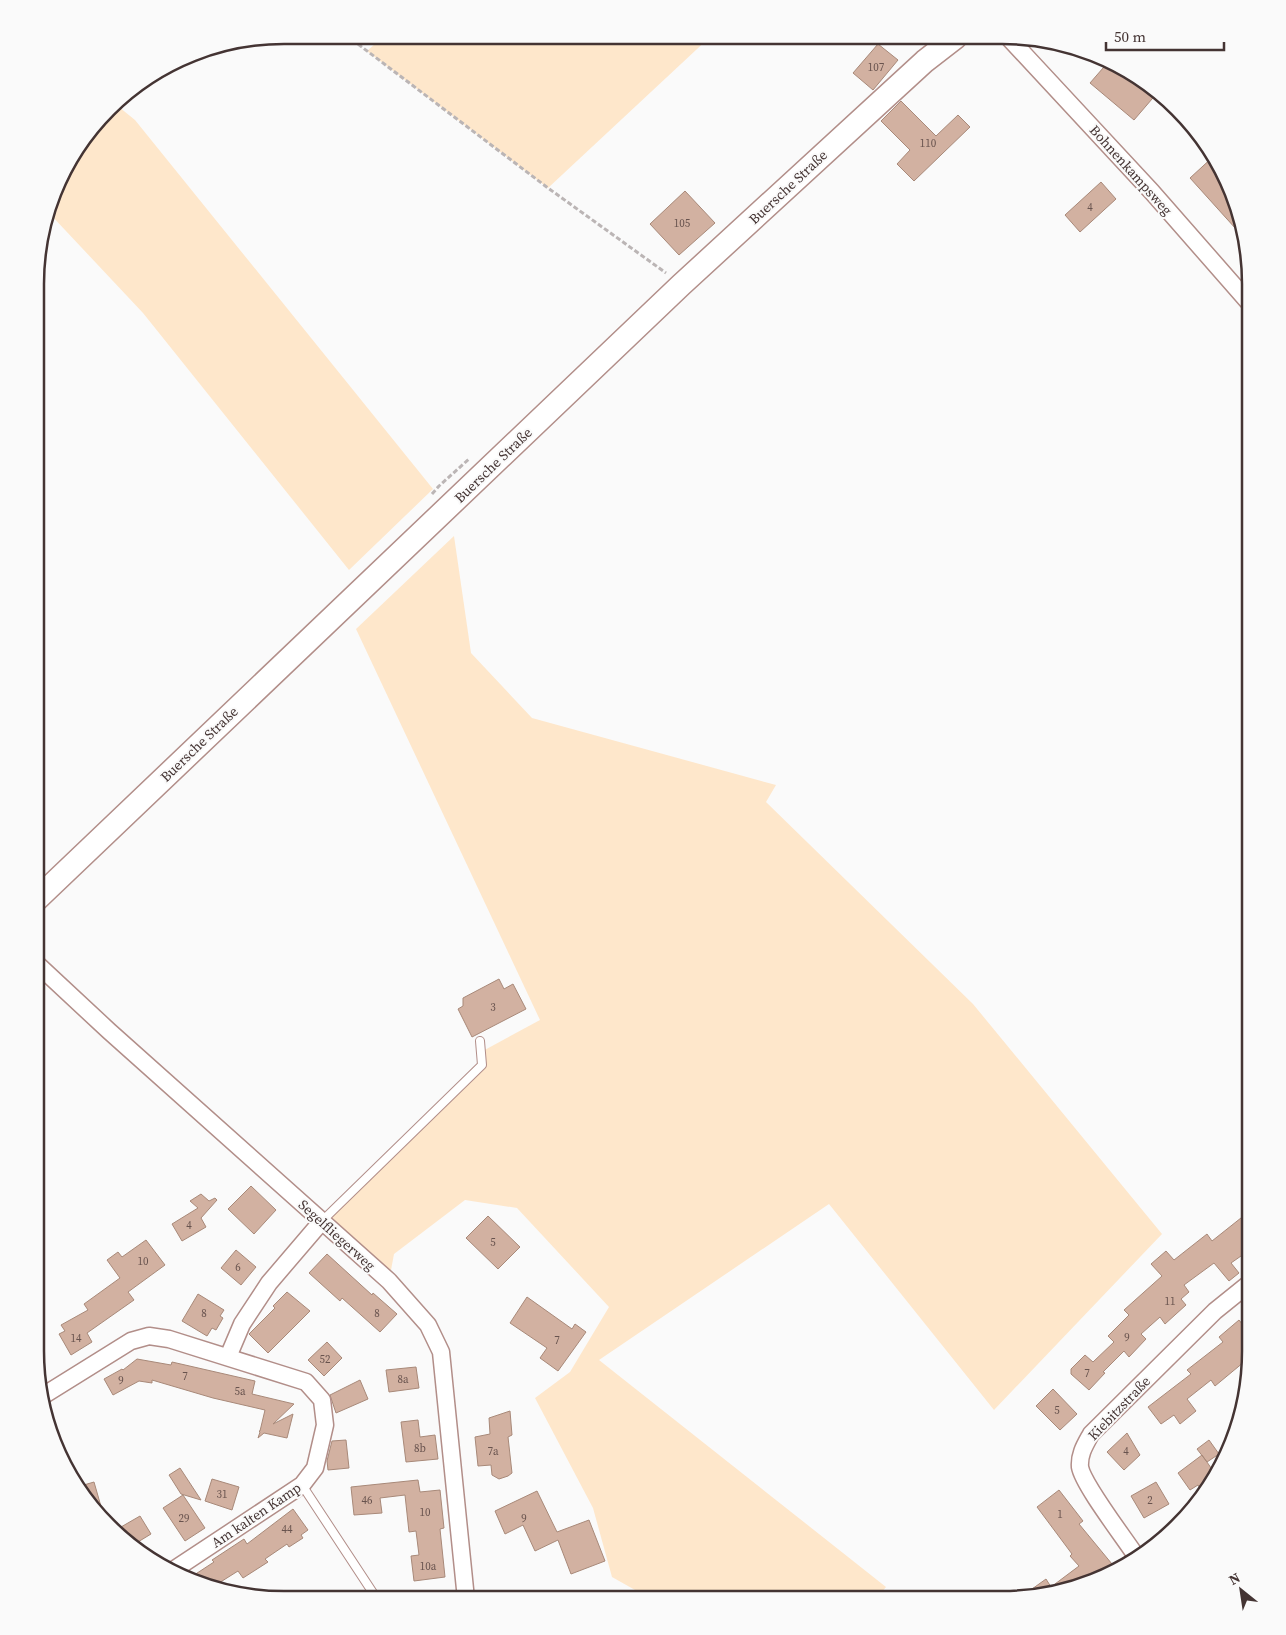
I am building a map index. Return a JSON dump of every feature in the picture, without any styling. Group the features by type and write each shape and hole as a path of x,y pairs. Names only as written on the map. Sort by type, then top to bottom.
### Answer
{"main road":[{"name":"Buersche Straße","path":"44,892 681,285 925,62 947,44"}],"street":[{"name":"Bohnenkampsweg","path":"1015,44 1152,192 1242,295"},
{"name":"Segelfliegerweg","path":"44,970 109,1031 389,1281 428,1325 441,1352 465,1591"},
{"path":"228,1357 242,1324 269,1283 322,1221"},
{"name":"Kiebitzstraße","path":"1134,1552 1087,1484 1080,1468 1081,1453 1091,1434 1215,1311 1242,1289"},
{"name":"Am kalten Kamp","path":"47,1392 131,1342 149,1336 169,1339 306,1382 322,1400 325,1425 319,1451 315,1468 302,1485 178,1567"}],"lane":[{"path":"322,1221 482,1065 480,1041"},
{"path":"302,1485 372,1591"}],"path":[{"path":"358,44 681,285"}],"shaded area":[{"path":"375,44 702,44 548,188 367,51"},
{"path":"120,108 135,120 433,489 349,570 143,313 53,217 68,177 84,150 103,125"},
{"path":"454,536 471,653 532,718 776,785 766,802 973,1004 1162,1234 994,1410 829,1204 599,1360 886,1587 883,1591 637,1591 612,1577 593,1508 535,1398 570,1372 609,1307 517,1208 465,1200 394,1254 389,1281 322,1221 482,1065 481,1052 540,1020 356,629"}],"building":[{"path":"878,44 898,60 873,90 853,73"},
{"path":"1105,66 1136,84 1154,97 1134,120 1090,83"},
{"path":"901,101 936,136 958,115 970,127 914,181 897,164 910,150 881,121"},
{"path":"1208,161 1218,177 1230,206 1236,229 1190,178"},
{"path":"1101,182 1116,199 1080,232 1065,215"},
{"path":"685,191 715,223 679,255 650,224"},
{"path":"499,979 504,989 513,984 526,1009 472,1037 458,1009 463,1006 463,998"},
{"path":"251,1186 276,1210 254,1234 228,1209"},
{"path":"201,1194 209,1201 215,1198 217,1200 201,1218 206,1227 182,1241 172,1224 198,1208 190,1201"},
{"path":"488,1216 520,1247 498,1269 466,1238"},
{"path":"1242,1217 1242,1255 1231,1263 1239,1273 1229,1281 1214,1263 1184,1285 1189,1292 1181,1299 1186,1305 1165,1324 1160,1317 1141,1334 1146,1339 1129,1357 1124,1351 1103,1372 1105,1373 1089,1390 1071,1374 1071,1369 1085,1355 1093,1362 1114,1342 1108,1336 1129,1315 1124,1310 1162,1276 1151,1264 1166,1251 1174,1260 1207,1234 1212,1241"},
{"path":"146,1240 165,1265 128,1292 134,1300 87,1333 92,1342 71,1355 59,1334 65,1331 61,1325 88,1310 84,1304 120,1278 107,1260 118,1252 122,1257"},
{"path":"236,1250 256,1267 241,1285 221,1268"},
{"path":"327,1254 372,1295 373,1293 397,1314 380,1332 342,1298 340,1301 309,1273"},
{"path":"287,1292 310,1311 268,1353 249,1334 275,1308 273,1306"},
{"path":"198,1294 224,1310 220,1316 223,1318 216,1330 212,1328 207,1336 182,1321"},
{"path":"527,1297 572,1329 575,1324 586,1332 558,1371 540,1358 547,1348 510,1323"},
{"path":"1239,1320 1242,1324 1242,1364 1215,1386 1211,1380 1187,1399 1196,1411 1180,1424 1174,1415 1161,1424 1148,1407 1191,1374 1187,1370 1223,1342 1219,1337"},
{"path":"327,1342 342,1358 324,1376 308,1360"},
{"path":"137,1359 171,1365 172,1362 255,1381 252,1394 294,1404 273,1424 293,1414 287,1438 264,1433 258,1438 265,1410 213,1398 152,1380 152,1383 139,1381 113,1395 104,1379 123,1370"},
{"path":"416,1367 419,1388 389,1392 386,1370"},
{"path":"360,1380 368,1399 336,1413 330,1395"},
{"path":"1053,1389 1077,1414 1060,1430 1036,1406"},
{"path":"510,1411 512,1435 508,1437 512,1473 499,1479 492,1475 491,1465 478,1466 475,1437 490,1434 489,1418"},
{"path":"418,1420 420,1437 435,1435 438,1459 406,1462 401,1422"},
{"path":"1127,1433 1140,1455 1124,1470 1107,1452"},
{"path":"346,1440 349,1468 328,1470 327,1461 332,1441"},
{"path":"1209,1440 1219,1454 1207,1462 1197,1449"},
{"path":"1202,1455 1211,1469 1200,1488 1198,1485 1190,1490 1178,1473"},
{"path":"180,1468 201,1500 181,1494 169,1475"},
{"path":"212,1479 239,1487 232,1510 205,1501"},
{"path":"418,1480 420,1492 440,1490 444,1528 440,1529 445,1577 414,1581 411,1556 419,1555 416,1531 409,1532 405,1495 380,1498 382,1513 354,1515 351,1487"},
{"path":"94,1482 101,1508 93,1497 84,1485"},
{"path":"1156,1482 1169,1504 1144,1518 1131,1496"},
{"path":"1059,1490 1083,1521 1079,1524 1112,1564 1080,1579 1052,1586 1079,1566 1070,1556 1072,1554 1037,1507"},
{"path":"537,1491 557,1532 589,1520 605,1561 571,1574 558,1540 535,1551 523,1525 505,1534 495,1511"},
{"path":"183,1495 205,1528 185,1541 163,1508"},
{"path":"293,1509 308,1530 301,1535 303,1538 289,1547 287,1544 265,1559 268,1562 243,1578 238,1571 220,1583 195,1574 214,1562 212,1560 244,1539 247,1544"},
{"path":"140,1516 151,1534 138,1542 121,1527"},
{"path":"1046,1579 1051,1587 1032,1589"}]}
